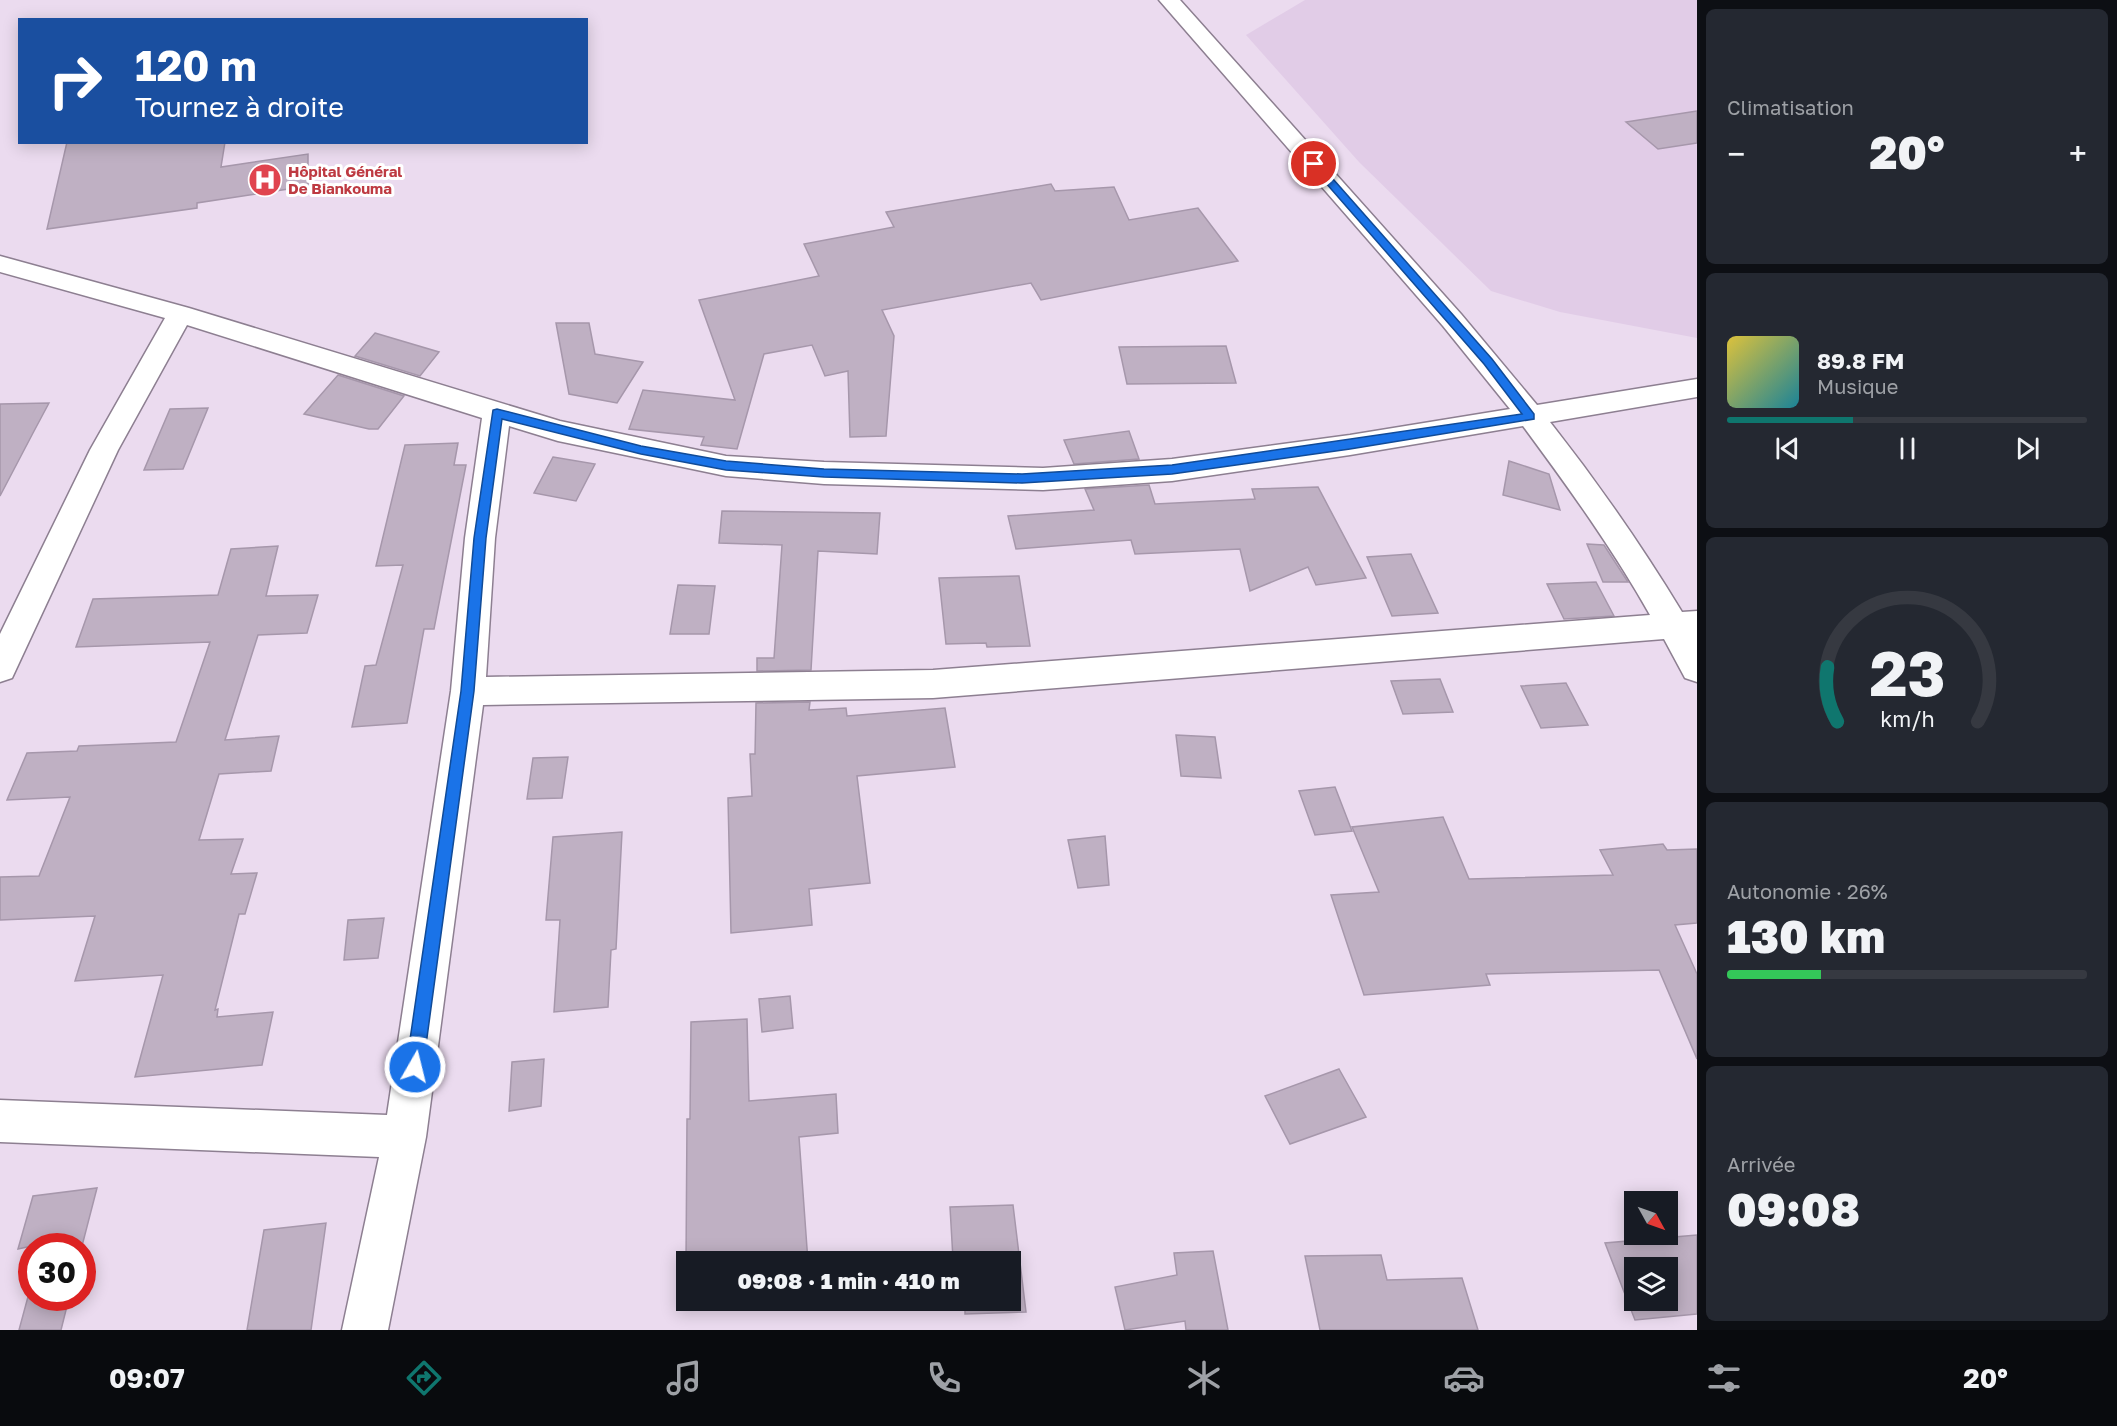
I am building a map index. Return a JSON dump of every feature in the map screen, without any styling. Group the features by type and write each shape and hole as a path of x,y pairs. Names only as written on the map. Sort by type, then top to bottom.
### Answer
{"street":[{"path":"1169,0 1413,274 1488,362 1686,624 1697,668"},
{"path":"0,264 180,314 497,413 641,450 726,466 824,473 1012,479 1172,470 1530,417 1697,388"},
{"path":"1,665 104,450 180,314"},
{"path":"365,1330 405,1137 468,691 480,538 497,413"},
{"path":"468,691 933,684 1686,624"},
{"path":"0,1121 405,1137"}],"shaded area":[{"path":"1305,0 1697,0 1697,338 1560,312 1491,291 1359,162 1246,35"}],"building":[{"path":"1697,111 1697,143 1658,149 1626,122"},
{"path":"67,144 225,144 221,167 308,154 308,186 197,203 197,208 47,229"},
{"path":"1051,184 1055,191 1114,187 1129,220 1198,208 1238,261 1041,300 1031,283 882,310 894,336 886,436 850,437 848,371 825,376 812,345 764,354 737,449 701,445 704,437 629,429 643,390 735,400 699,300 819,276 804,244 894,227 886,212"},
{"path":"556,323 589,323 595,354 643,362 617,403 569,394"},
{"path":"375,333 439,352 420,376 355,356"},
{"path":"1226,346 1236,383 1127,384 1119,347"},
{"path":"338,375 404,396 378,429 304,414"},
{"path":"49,403 33,433 0,496 0,404"},
{"path":"208,408 183,469 144,470 170,409"},
{"path":"1129,431 1139,459 1074,464 1064,440"},
{"path":"458,443 454,465 466,465 434,629 424,629 407,723 352,727 365,666 376,665 403,565 376,566 405,445"},
{"path":"553,457 595,464 576,501 534,493"},
{"path":"1509,461 1549,474 1560,510 1503,495"},
{"path":"1149,485 1155,504 1255,499 1252,489 1318,487 1366,578 1316,585 1308,567 1250,591 1240,549 1135,554 1131,540 1016,549 1008,516 1094,510 1085,489"},
{"path":"722,511 880,513 877,554 818,551 811,670 757,671 757,658 774,658 782,545 719,543"},
{"path":"1587,544 1604,545 1628,582 1603,582"},
{"path":"278,546 266,596 318,595 307,633 258,635 225,740 279,736 271,771 219,774 199,840 243,839 231,874 257,873 245,914 239,914 215,1010 218,1009 217,1017 273,1012 262,1065 135,1077 163,975 75,981 95,916 0,920 0,877 39,876 70,797 7,800 27,753 77,751 79,746 176,742 210,642 76,647 93,599 218,595 231,549"},
{"path":"1411,554 1438,613 1392,616 1367,557"},
{"path":"1019,576 1030,646 987,647 986,643 946,644 939,578"},
{"path":"1596,582 1614,616 1564,619 1547,584"},
{"path":"678,585 715,586 709,634 670,634"},
{"path":"1440,679 1453,712 1403,714 1391,681"},
{"path":"1566,683 1588,725 1541,728 1521,686"},
{"path":"810,702 809,710 846,708 847,716 945,708 955,767 857,776 870,883 809,889 812,925 731,933 728,798 752,796 750,754 755,754 756,703"},
{"path":"1176,735 1215,737 1221,778 1181,776"},
{"path":"568,757 562,798 527,799 533,758"},
{"path":"1335,787 1352,831 1315,835 1299,791"},
{"path":"1443,817 1469,879 1613,875 1600,850 1663,844 1667,850 1697,849 1697,923 1675,925 1697,974 1697,1059 1659,970 1486,974 1490,985 1364,995 1331,895 1379,892 1352,827"},
{"path":"622,832 616,949 611,950 608,1007 554,1012 560,920 546,920 553,837"},
{"path":"1105,836 1109,885 1078,888 1068,840"},
{"path":"384,918 378,958 344,960 348,920"},
{"path":"790,996 793,1028 762,1032 759,999"},
{"path":"747,1019 749,1101 836,1094 838,1133 799,1137 807,1251 686,1251 687,1119 690,1119 691,1022"},
{"path":"544,1059 541,1106 509,1111 512,1062"},
{"path":"1339,1069 1366,1117 1290,1144 1265,1096"},
{"path":"97,1188 85,1233 23,1233 33,1196"},
{"path":"1013,1205 1019,1251 953,1251 950,1207"},
{"path":"326,1223 311,1330 247,1330 264,1230"},
{"path":"1697,1235 1697,1314 1635,1320 1631,1311 1678,1311 1678,1257 1624,1257 1624,1292 1605,1243 1624,1241 1624,1245 1678,1245 1678,1237"},
{"path":"1213,1251 1228,1330 1186,1330 1185,1321 1125,1330 1115,1287 1177,1275 1174,1253"},
{"path":"1381,1255 1387,1280 1462,1278 1478,1330 1320,1330 1305,1256"},
{"path":"1021,1271 1026,1312 965,1314 965,1311 1021,1311"},
{"path":"24,1311 66,1311 61,1330 19,1330"}],"place":[{"name":"Hôpital Général De Biankouma","path":"265,180"}],"route":[{"path":"415,1067 468,691 480,538 497,413 558,431 726,466 824,473 1022,479 1172,470 1530,417 1488,362 1413,274 1314,164"}]}
